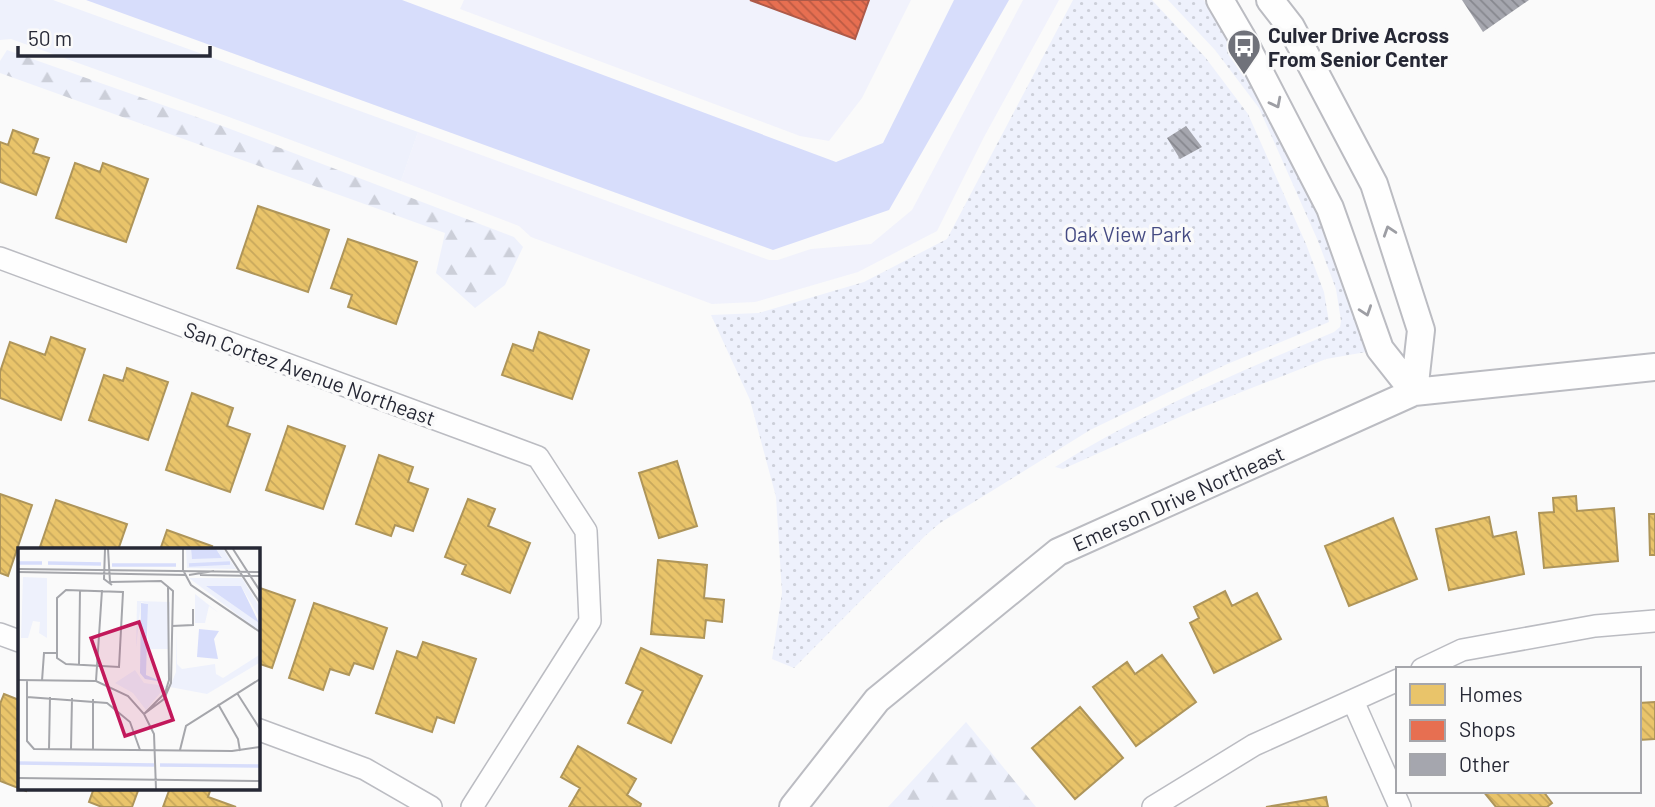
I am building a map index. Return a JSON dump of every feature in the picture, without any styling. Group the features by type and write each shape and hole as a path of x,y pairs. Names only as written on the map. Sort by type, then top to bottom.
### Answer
{"street":[{"path":"1220,0 1330,208 1380,349 1415,392"},
{"path":"1270,0 1291,27 1374,184 1421,330 1415,392"},
{"name":"San Cortez Avenue Northeast","path":"0,258 538,457 586,531 590,621 472,807"},
{"name":"Emerson Drive Northeast","path":"793,807 877,700 1058,552 1415,392 1655,367"},
{"path":"1426,667 1462,650 1595,626 1655,621"},
{"path":"0,634 18,641"},
{"path":"1153,807 1254,745 1396,681"},
{"path":"1353,701 1400,807"},
{"path":"259,730 365,769 431,807"}],"shaded area":[{"path":"464,0 911,0 862,98 829,141 800,136 460,9"},
{"path":"1023,0 1059,0 984,137 937,231 858,272 755,302 712,304 531,237 519,226 401,181 418,132 769,260 778,260 811,249 871,244 912,210"}],"green space":[{"path":"0,0 53,0 418,132 401,181 11,39 0,40"},
{"name":"Oak View Park","path":"1073,0 1152,0 1205,57 1248,114 1306,244 1324,292 1329,322 1225,365 1090,430 940,523 794,668 772,659 782,593 776,497 750,400 711,315 759,313 864,282 947,239"},
{"path":"1168,0 1204,0 1228,42 1317,212 1366,352 1326,359 1193,411 1063,469 1055,467 1122,428 1340,327 1336,289 1318,241 1259,108 1215,50"},
{"path":"7,50 225,127 514,237 523,247 505,285 475,308 436,273 445,233 0,73 0,61"},
{"path":"966,722 1036,807 888,807"}],"water":[{"path":"86,0 402,0 836,162 883,143 954,0 1009,0 889,210 773,250"}],"building: Homes":[{"path":"13,130 38,139 33,153 49,158 36,195 0,182 0,142 8,145"},
{"path":"75,163 100,172 103,163 148,179 126,242 56,218"},
{"path":"258,206 329,230 308,292 237,268"},
{"path":"348,239 417,262 396,324 348,307 352,295 331,288"},
{"path":"539,332 589,350 572,399 502,375 513,344 533,351"},
{"path":"51,337 85,349 61,420 0,398 0,372 10,342 45,355"},
{"path":"127,368 168,382 148,440 89,420 104,375 123,381"},
{"path":"192,393 233,408 227,426 250,434 230,492 166,470"},
{"path":"288,426 345,446 323,509 266,490"},
{"path":"379,455 413,467 408,482 428,489 413,531 395,525 391,536 356,524"},
{"path":"677,461 697,526 659,538 639,473"},
{"path":"0,494 32,505 8,576 0,573"},
{"path":"1576,496 1577,511 1614,508 1618,561 1544,568 1539,513 1554,512 1553,498"},
{"path":"468,499 495,509 488,526 530,543 510,593 462,574 466,565 445,557"},
{"path":"56,500 127,524 119,548 40,548"},
{"path":"1649,514 1655,514 1655,555 1650,555"},
{"path":"1489,517 1493,537 1516,532 1524,574 1449,590 1436,529"},
{"path":"1393,518 1417,579 1349,606 1325,546"},
{"path":"167,530 212,546 211,548 161,548"},
{"path":"658,560 707,565 704,598 724,600 722,622 706,620 704,638 651,634"},
{"path":"259,588 295,600 272,668 259,664"},
{"path":"1225,591 1232,606 1257,593 1281,639 1214,673 1190,623 1199,618 1194,607"},
{"path":"314,603 387,628 373,669 354,663 349,675 330,669 323,690 289,678"},
{"path":"423,642 476,659 454,723 437,717 432,732 376,713 397,651 417,658"},
{"path":"641,648 702,676 671,743 628,723 643,691 626,683"},
{"path":"1162,655 1196,702 1136,746 1093,687 1127,662 1135,674"},
{"path":"4,694 18,700 18,788 0,781 0,704"},
{"path":"1655,702 1655,739 1641,740 1641,703"},
{"path":"1080,707 1123,758 1075,799 1032,748"},
{"path":"578,746 636,779 627,795 641,804 640,807 569,807 580,788 561,777"},
{"path":"93,790 138,790 132,807 102,807 89,802"},
{"path":"169,790 210,790 208,797 236,807 163,807"},
{"path":"1485,793 1544,793 1552,803 1547,807 1496,807"},
{"path":"1326,797 1328,807 1266,807"}],"building: Shops":[{"path":"750,0 869,0 855,39"}],"building: Other":[{"path":"1462,0 1529,0 1483,32"},
{"path":"1186,126 1202,147 1180,159 1167,138"}],"place":[{"name":"Culver Drive Across From Senior Center","path":"1244,76"}]}
